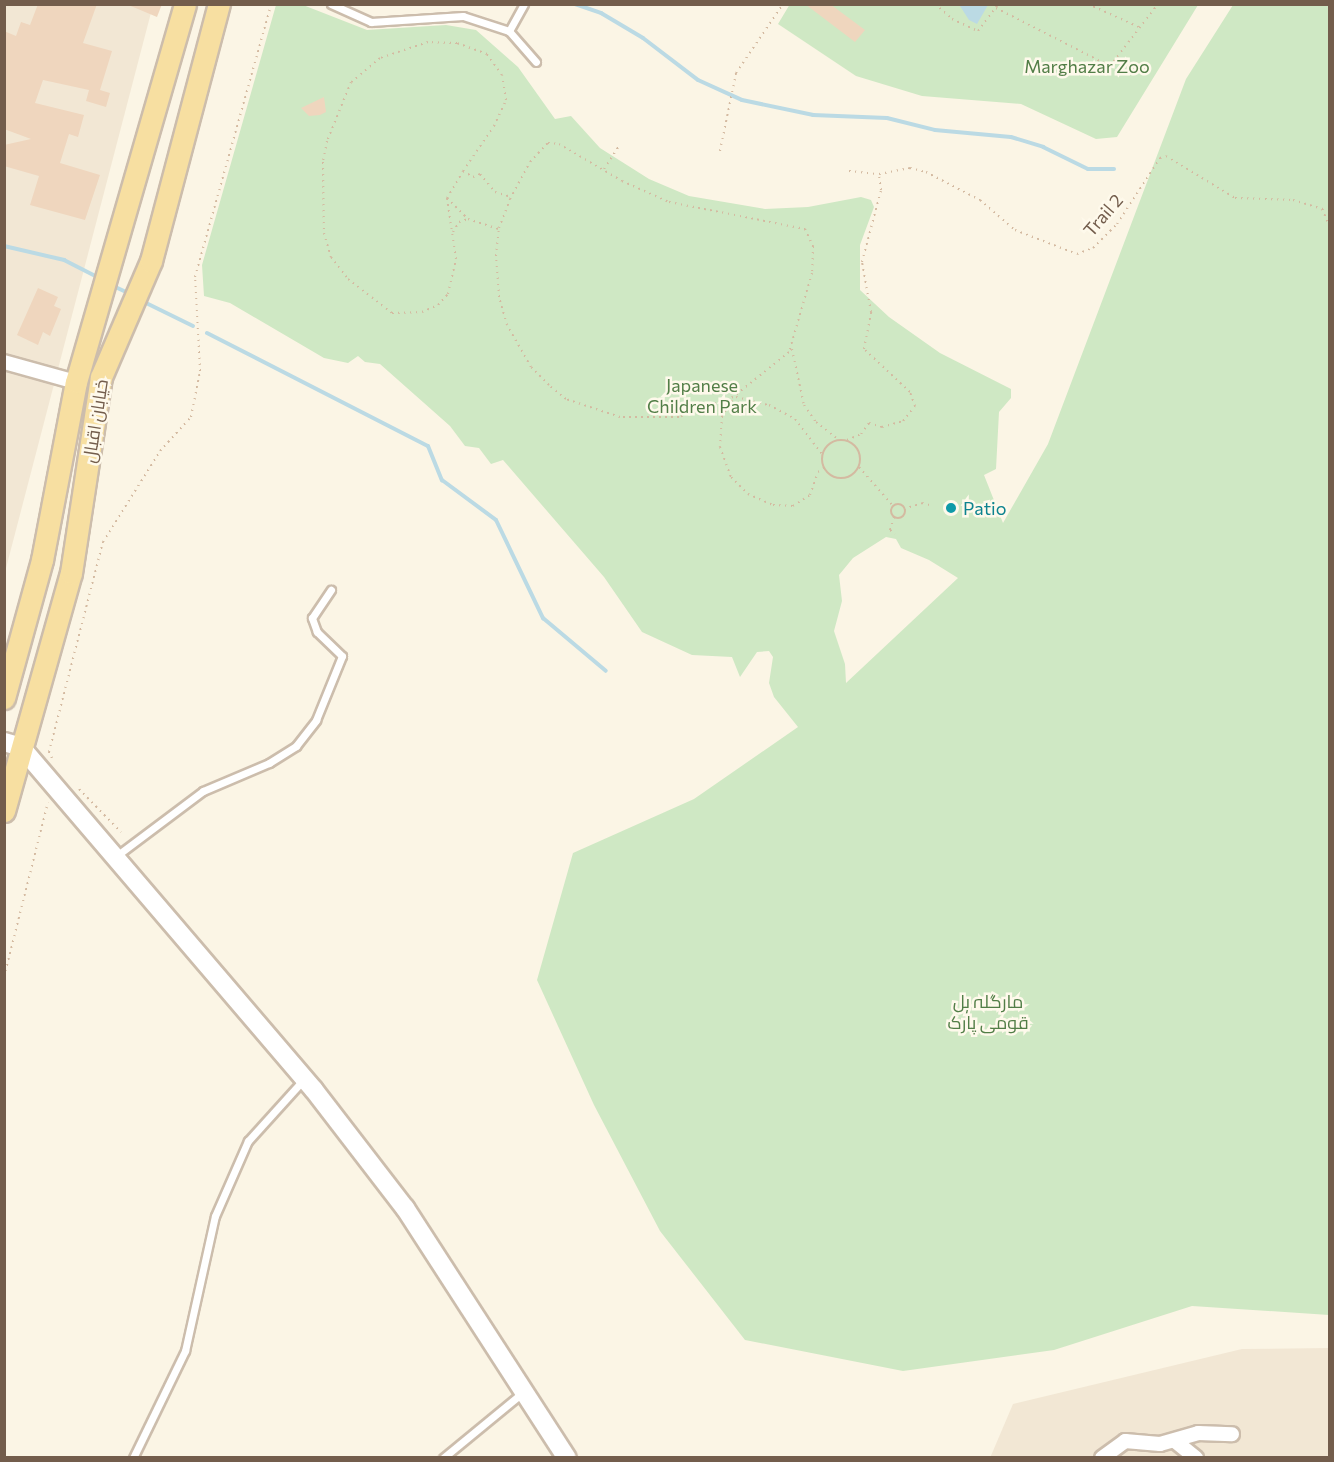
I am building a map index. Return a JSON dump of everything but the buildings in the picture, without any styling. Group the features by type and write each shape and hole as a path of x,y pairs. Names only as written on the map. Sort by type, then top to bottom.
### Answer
{"main road":[{"name":"خیابان اقبال","path":"4,698 42,560 76,382 185,4"},
{"name":"خیابان اقبال","path":"4,811 13,745 71,573 101,377 151,261 219,4"}],"street":[{"path":"4,362 76,382"},
{"path":"13,745 52,785 304,1079 405,1208 567,1458"},
{"path":"1102,1458 1125,1441 1160,1444 1198,1433 1232,1434"},
{"path":"1175,1441 1196,1458"}],"lane":[{"path":"331,4 371,22 463,16 509,31 536,63"},
{"path":"509,31 523,6"},
{"path":"114,857 203,791 269,763 296,746 316,720 342,656 317,632 312,618 331,590"},
{"path":"133,1458 185,1351 215,1216 248,1141 304,1079"},
{"path":"443,1458 524,1391"}],"path":[{"path":"54,762 49,752 103,542 160,451 191,417 200,371 195,277 271,4"},
{"path":"720,151 731,87 740,65 783,4"},
{"path":"935,4 952,19 978,31 997,6 1110,66 1158,4"},
{"path":"1088,4 1139,27"},
{"path":"446,41 486,54 502,75 506,104 463,171 447,198 456,266 448,294 438,305 416,313 388,310 363,293 332,259 321,211 323,162 327,141 351,82 380,58 424,43 446,41"},
{"path":"792,346 772,368 733,397 679,417 637,420 608,414 561,395 531,367 504,317 497,270 499,229 511,197 536,154 552,142 669,202 805,229 813,246 812,273 792,346 794,369 804,405 816,422 840,439 847,440 861,434 868,423 882,427 903,421 915,406 908,389 864,349 871,312 862,262 881,190 879,174"},
{"path":"604,170 619,146"},
{"name":"Trail 2","path":"849,171 879,174 904,168 926,172 980,200 1015,230 1077,254 1093,248 1117,224 1160,158 1166,156 1235,198 1293,200 1322,209"},
{"path":"463,171 474,177 480,174 495,192 511,197"},
{"path":"447,198 468,219 499,229"},
{"path":"1329,207 1322,209 1329,227"},
{"path":"452,234 459,222 468,219"},
{"path":"733,397 762,403 795,419 822,454 824,468 838,478 850,475 858,467 860,454 847,440"},
{"path":"733,397 722,416 719,442 727,470 744,490 773,504 794,506 810,495 818,472 824,468"},
{"path":"822,454 829,444 840,439"},
{"path":"858,467 893,506 894,517 890,530 895,534"},
{"path":"904,509 922,503 933,506"},
{"path":"893,506 899,504 904,509"},
{"path":"894,517 902,517 904,509"},
{"path":"4,977 52,785"},
{"path":"76,786 121,832"}],"shaded area":[{"path":"5,5 153,5 5,572"},
{"path":"1329,1348 1329,1457 990,1458 1013,1404 1242,1349"}],"green space":[{"name":"Marghazar Zoo","path":"790,4 1198,5 1117,137 1096,139 1021,104 922,96 856,76 778,24"},
{"name":"مارگلہ ہل قومی پارک","path":"276,5 303,5 367,30 446,25 476,30 518,67 555,119 571,116 600,148 649,179 689,196 765,209 808,207 861,197 871,200 874,207 860,245 860,290 889,317 940,353 1011,389 1011,398 999,412 996,469 984,475 1003,523 1048,444 1186,79 1233,5 1329,5 1329,1315 1192,1306 1054,1350 903,1371 745,1340 660,1231 594,1105 537,980 573,853 694,799 798,727 774,697 769,683 773,657 769,651 757,652 740,677 732,657 692,655 642,632 604,577 503,460 491,464 479,448 465,446 450,426 380,364 365,362 358,356 348,363 324,358 230,303 204,296 202,265","holes":["886,537 896,539 901,548 929,560 958,578 846,683 845,664 834,631 842,601 839,575 853,558"]}],"water":[{"path":"988,4 977,24 969,20 960,6 944,5"}],"waterway":[{"path":"575,4 601,13 643,38 698,80 742,100 813,115 887,118 935,130 1011,137 1043,147 1088,169 1114,169"},
{"path":"4,246 64,260 99,278"},
{"path":"111,285 128,293"},
{"path":"140,300 193,326"},
{"path":"207,333 428,446 442,480 496,520 543,618 606,671"}],"place":[{"name":"Patio","path":"951,508"}],"park label":[{"name":"Japanese Children Park","path":"702,396"}]}
